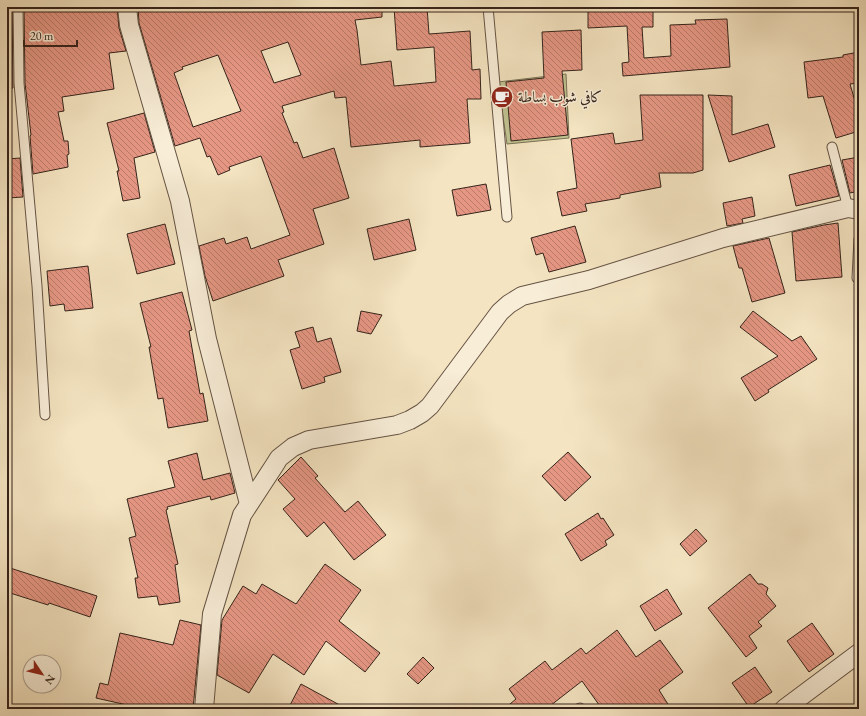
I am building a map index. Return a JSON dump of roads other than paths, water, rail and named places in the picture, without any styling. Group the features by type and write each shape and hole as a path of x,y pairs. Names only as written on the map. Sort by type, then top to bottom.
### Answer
{"street":[{"path":"127,7 129,26 180,201 207,339 249,504"},
{"path":"204,709 212,614 242,515 279,458 293,447 308,440 397,425 422,413 437,398 500,312 522,296 589,280 723,238 854,209"},
{"path":"784,709 859,652"}],"lane":[{"path":"18,7 19,83 38,286 45,415"},
{"path":"488,7 507,217"},
{"path":"832,147 854,209"},
{"path":"857,278 859,239"}],"place":[{"name":"كافي شوب بساطة","path":"502,97"}]}
